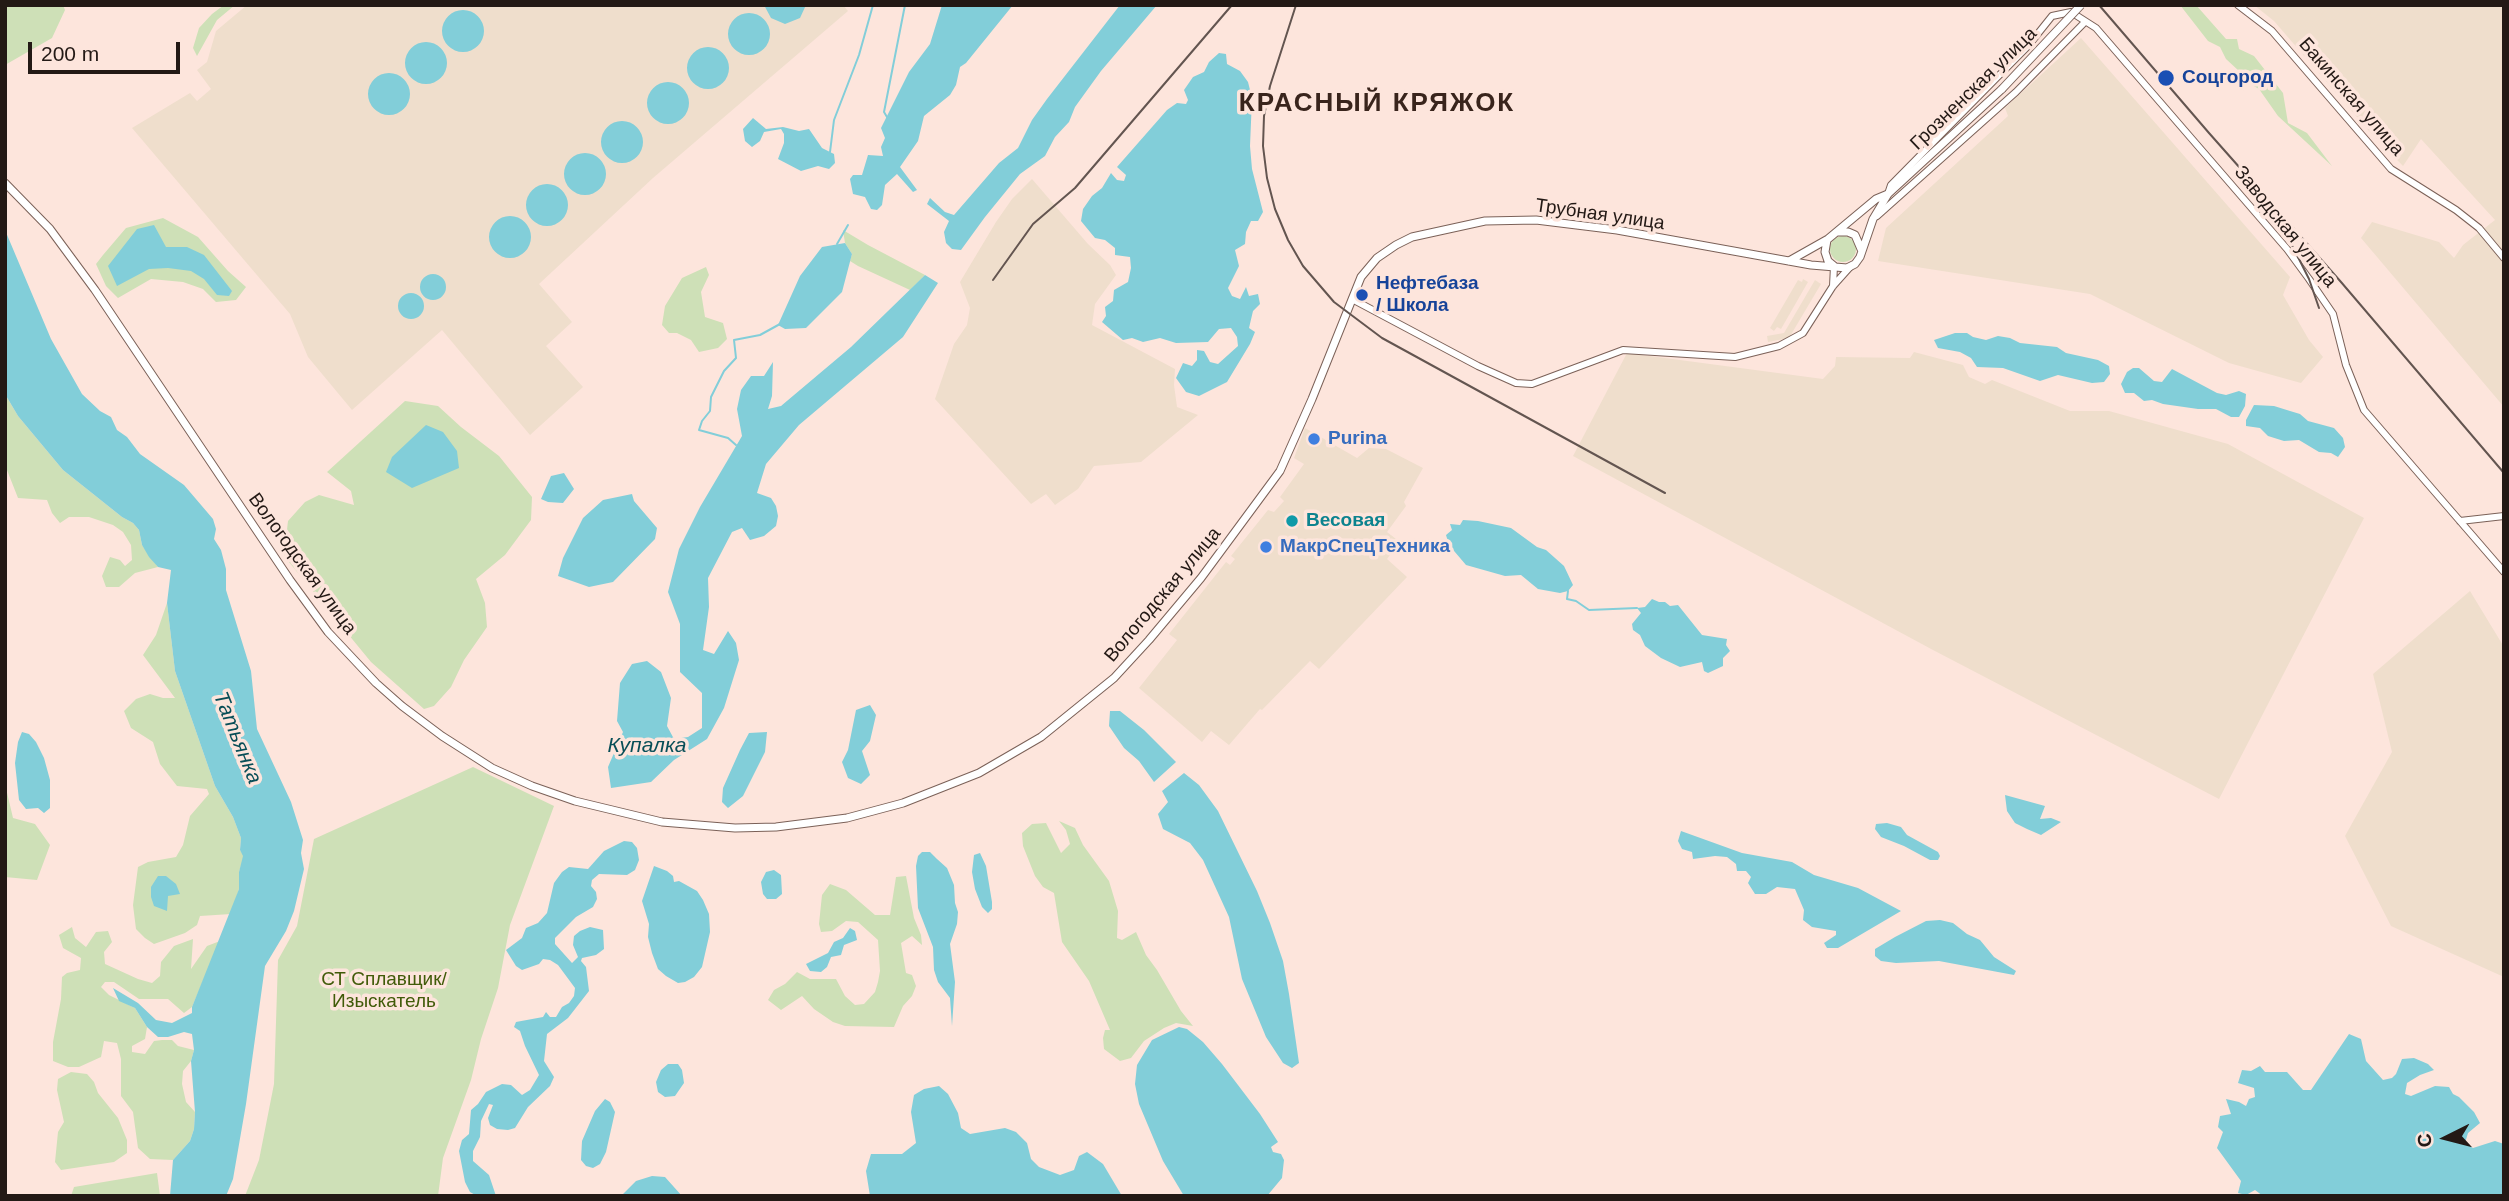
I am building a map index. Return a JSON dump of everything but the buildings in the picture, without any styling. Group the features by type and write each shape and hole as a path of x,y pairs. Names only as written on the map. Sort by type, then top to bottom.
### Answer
{"main road":[{"name":"Грозненская улица","path":"1888,194 2002,89 2081,5"},
{"name":"Вологодская улица","path":"5,183 50,229 290,580 328,632 376,683 442,736 492,768 532,786 635,817 711,827 813,823 847,818 903,803 979,773 1019,751 1062,722 1114,678 1149,640 1201,578 1280,471 1352,299"},
{"path":"1828,239 1825,252 1828,261 1842,268 1852,266 1858,261 1873,219 1888,194"},
{"path":"1789,261 1828,239 1876,199 1888,194"},
{"name":"Трубная улица","path":"1352,299 1364,272 1377,258 1396,245 1412,237 1485,221 1562,222 1789,261 1835,266"},
{"path":"1835,233 1852,233 1859,241 1861,250"}],"street":[{"name":"Бакинская улица","path":"2238,5 2272,30 2391,169 2456,210 2479,228 2504,258"},
{"path":"1873,219 2016,92 2085,22 2071,12 2052,16 2028,47 1891,185 1888,194"},
{"name":"Заводская улица","path":"2085,22 2096,27 2302,269 2333,314 2349,375 2364,410 2504,572"},
{"path":"1833,286 1835,266"},
{"path":"1352,299 1478,366 1516,383 1532,384 1623,350 1735,357 1779,346 1803,333 1833,286 1852,266"},
{"path":"2460,521 2504,516"}],"shaded area":[{"path":"247,5 843,5 848,11 653,178 539,284 572,322 546,346 583,387 530,435 442,330 352,410 308,357 290,314 132,128 190,93 197,101 211,89 197,70 207,62 216,31"},
{"path":"2254,5 2504,5 2504,407 2361,238 2372,222 2439,242 2454,258 2463,245 2495,220 2421,139 2403,166 2369,131 2274,21"},
{"path":"2081,38 2290,277 2283,295 2309,340 2323,357 2301,383 2229,363 2090,294 1878,261 1886,228 2008,116 2005,108"},
{"path":"1032,179 1116,275 1095,304 1092,325 1175,369 1177,407 1198,415 1141,462 1094,466 1078,489 1055,505 1046,494 1031,504 935,399 954,344 967,325 970,308 960,282 1012,199"},
{"path":"1803,279 1808,282 1781,329 1777,327 1774,331 1770,328 1798,280 1802,282"},
{"path":"1815,280 1821,284 1789,338 1768,342 1767,336 1784,333"},
{"path":"1914,352 1963,365 1969,377 1985,384 1992,380 2070,411 2109,411 2228,444 2364,518 2219,799 1933,650 1573,456 1627,353 1823,379 1835,366 1836,357 1910,358"},
{"path":"1305,428 1357,458 1369,448 1386,449 1423,468 1404,502 1406,506 1387,532 1400,542 1387,559 1407,577 1319,669 1310,661 1262,710 1260,709 1229,745 1211,731 1202,742 1139,688 1177,640 1169,634 1226,562 1230,565 1235,559 1231,556 1268,510 1274,512 1284,501 1280,497 1304,464 1294,458"},
{"path":"2470,591 2504,647 2504,977 2391,926 2345,836 2392,752 2373,674"}],"green space":[{"path":"5,5 63,5 65,10 52,38 5,65"},
{"path":"224,5 235,5 217,20 197,56 193,48 199,28"},
{"path":"2180,5 2196,5 2226,39 2237,39 2239,49 2254,56 2283,93 2288,123 2307,133 2332,166 2278,116 2259,89 2245,81 2226,59 2220,47 2208,41"},
{"path":"163,218 198,237 246,287 236,300 216,302 203,289 183,282 151,279 118,298 106,286 96,264 103,255 126,228"},
{"path":"843,230 925,275 910,290 858,266 850,261 852,254 845,243"},
{"path":"1843,236 1853,239 1856,249 1853,259 1843,262 1833,259 1830,249 1833,239"},
{"path":"706,267 709,275 701,292 705,317 723,323 727,339 718,348 699,352 691,340 677,333 669,333 662,325 665,306 682,278"},
{"path":"5,394 18,416 63,470 133,523 139,530 142,545 158,567 135,573 119,587 106,587 102,576 110,557 120,560 125,566 132,560 131,545 123,532 113,525 89,517 69,517 60,523 47,500 18,498 5,465"},
{"path":"405,401 438,406 499,456 532,497 531,520 505,555 476,579 485,603 487,627 464,660 451,687 434,706 424,709 371,662 284,556 288,521 305,502 319,495 354,505 351,491 327,472"},
{"path":"167,603 175,671 215,786 233,817 241,838 240,850 244,856 239,872 239,889 231,914 200,916 197,925 185,933 154,944 136,929 133,905 138,867 148,862 176,857 183,845 190,816 209,794 207,789 177,786 160,764 153,742 131,728 124,711 136,699 150,694 175,698 143,655 156,635"},
{"name":"СТ Сплавщик/ Изыскатель","path":"473,767 554,806 510,925 498,988 471,1080 443,1158 438,1196 245,1196 259,1160 274,1084 278,960 297,926 314,839"},
{"path":"5,784 13,818 35,824 50,845 37,880 5,877"},
{"path":"1059,821 1075,828 1083,845 1109,881 1118,911 1117,938 1122,940 1136,932 1146,955 1193,1026 1176,1023 1164,1028 1144,1041 1131,1058 1120,1061 1104,1049 1105,1030 1110,1030 1089,981 1062,942 1054,893 1043,887 1035,876 1023,846 1022,833 1032,824 1046,823 1061,853 1070,844 1066,830"},
{"path":"906,876 922,945 912,936 901,943 906,973 912,975 916,986 894,1027 845,1026 833,1022 814,1009 802,996 781,1010 768,1000 774,990 797,972 810,979 836,979 845,996 855,1005 864,1004 875,992 878,982 878,940 858,922 846,921 832,931 821,932 819,924 822,895 830,884 846,890 875,915 890,915 896,877"},
{"path":"72,927 75,938 86,947 96,932 108,931 112,942 104,952 105,964 152,983 160,976 161,962 174,946 193,939 191,969 207,946 220,941 192,1007 184,1013 168,999 139,999 114,982 105,982 101,987 109,995 135,1008 147,1027 145,1039 132,1046 132,1052 145,1054 154,1041 162,1040 172,1040 178,1046 194,1050 191,1061 183,1071 182,1084 186,1102 195,1112 194,1129 190,1141 173,1160 150,1159 138,1148 133,1112 121,1096 121,1059 117,1043 104,1041 101,1057 79,1067 68,1067 53,1061 62,977 80,970 81,958 63,948 59,935"},
{"path":"71,1072 87,1074 118,1118 127,1140 127,1153 114,1162 61,1170 55,1162 58,1132 64,1122 57,1090 58,1079"},
{"path":"157,1173 160,1196 71,1196 74,1187"}],"water":[{"path":"764,5 806,5 800,18 785,24 771,18"},
{"path":"942,5 1013,5 960,67 956,85 950,95 924,116 918,141 900,167 917,190 913,192 897,174 885,185 882,205 877,210 871,209 865,197 853,194 850,179 853,175 862,175 868,155 883,156 881,147 885,138 881,128 909,72 930,44"},
{"path":"1120,5 1157,5 1101,71 1075,107 1069,122 1055,137 1045,156 1020,174 961,250 952,249 946,243 944,232 949,221 927,204 930,198 945,212 954,215 999,163 1018,148 1032,120"},
{"path":"463,10 478,16 484,31 478,46 463,52 448,46 442,31 448,16"},
{"path":"749,13 764,19 770,34 764,49 749,55 734,49 728,34 734,19"},
{"path":"426,42 441,48 447,63 441,78 426,84 411,78 405,63 411,48"},
{"path":"708,47 723,53 729,68 723,83 708,89 693,83 687,68 693,53"},
{"path":"1219,53 1226,54 1227,64 1240,71 1248,82 1252,98 1252,169 1263,212 1258,221 1251,221 1245,244 1235,250 1239,266 1228,288 1232,296 1240,299 1246,287 1249,296 1258,294 1260,304 1253,311 1249,328 1255,332 1250,344 1227,382 1199,396 1186,392 1176,378 1183,363 1192,366 1197,360 1197,350 1204,351 1210,362 1218,364 1238,346 1237,337 1231,328 1219,329 1208,342 1176,343 1160,338 1143,342 1132,338 1123,340 1102,322 1106,316 1105,307 1113,301 1114,290 1128,282 1130,257 1115,255 1115,248 1105,240 1095,238 1081,221 1083,209 1102,188 1111,173 1117,180 1124,181 1126,175 1117,167 1167,110 1177,103 1186,104 1188,100 1184,90 1193,77 1204,72 1209,62"},
{"path":"389,73 404,79 410,94 404,109 389,115 374,109 368,94 374,79"},
{"path":"668,82 683,88 689,103 683,118 668,124 653,118 647,103 653,88"},
{"path":"753,118 766,129 783,127 799,131 809,129 822,148 834,154 835,163 829,169 818,166 801,171 778,159 784,143 781,129 764,132 760,141 752,147 745,141 743,129"},
{"path":"622,121 637,127 643,142 637,157 622,163 607,157 601,142 607,127"},
{"path":"585,153 600,159 606,174 600,189 585,195 570,189 564,174 570,159"},
{"path":"547,184 562,190 568,205 562,220 547,226 532,220 526,205 532,190"},
{"path":"510,216 525,222 531,237 525,252 510,258 495,252 489,237 495,222"},
{"path":"154,225 166,247 187,247 204,255 232,291 229,296 217,295 204,279 191,271 168,268 149,269 117,286 108,266 137,229"},
{"name":"Татьянка","path":"5,230 51,339 82,394 100,411 111,417 117,430 127,437 140,454 184,485 213,519 216,529 214,539 221,550 226,569 226,590 251,671 257,729 291,802 303,840 301,853 304,869 294,911 286,931 265,966 246,1104 233,1179 226,1196 170,1196 173,1160 190,1141 194,1129 192,1034 184,1032 158,1037 147,1027 135,1008 119,1001 113,988 138,1003 156,1020 172,1023 192,1013 192,1007 239,889 243,856 240,850 241,838 233,817 215,786 175,671 167,603 171,570 158,567 149,557 142,545 139,530 133,523 63,470 18,416 5,394"},
{"path":"845,243 852,254 842,292 806,328 785,329 778,325 800,276 822,247"},
{"path":"433,274 442,278 446,287 442,296 433,300 424,296 420,287 424,278"},
{"name":"Купалка","path":"925,275 938,283 903,337 799,425 766,464 757,493 771,498 776,506 776,526 764,536 750,540 742,528 732,532 708,578 709,607 703,650 714,654 728,631 736,643 739,660 724,708 707,739 674,760 651,782 611,788 608,767 623,732 617,721 620,683 632,664 647,661 661,672 671,698 667,726 674,739 688,737 702,728 702,693 680,672 680,624 668,592 679,549 700,507 742,436 737,409 741,390 751,376 764,376 773,362 772,396 768,409 781,406 851,347"},
{"path":"411,293 420,297 424,306 420,315 411,319 402,315 398,306 402,297"},
{"path":"1955,333 1967,333 1986,340 1998,336 2020,343 2057,347 2066,353 2098,360 2109,366 2110,374 2104,382 2092,383 2058,375 2040,381 2003,368 1977,367 1971,358 1960,352 1938,348 1934,340"},
{"path":"2139,368 2154,381 2162,382 2172,369 2217,393 2226,395 2239,391 2246,394 2245,406 2239,417 2231,417 2216,409 2144,401 2134,393 2125,393 2121,384 2127,372"},
{"path":"2254,405 2274,406 2300,414 2308,421 2334,428 2343,438 2345,447 2338,457 2319,452 2299,440 2284,441 2268,436 2260,428 2246,426 2246,420"},
{"path":"426,425 443,432 457,451 459,468 412,488 386,472 392,457"},
{"path":"564,473 574,489 563,503 541,499 551,476"},
{"path":"632,494 634,501 657,528 655,539 613,582 589,587 558,576 563,558 583,518 603,500"},
{"path":"1463,520 1511,528 1537,547 1546,550 1564,566 1573,585 1568,591 1560,593 1538,589 1521,575 1505,576 1466,565 1449,545 1446,535 1452,530 1450,524 1460,525"},
{"path":"1652,599 1670,606 1678,605 1702,635 1727,639 1726,645 1730,651 1723,658 1723,666 1708,673 1704,671 1702,662 1680,667 1645,646 1640,635 1633,630 1632,624 1641,613 1637,608 1645,607"},
{"path":"870,705 876,715 870,741 862,751 870,775 861,784 848,778 842,762 848,750 856,710"},
{"path":"1110,711 1120,711 1144,730 1176,762 1154,782 1109,726"},
{"path":"22,732 29,734 36,742 50,780 50,808 44,813 38,808 26,809 19,800 15,763"},
{"path":"767,732 765,752 743,796 728,808 722,802 723,788 740,750 749,733"},
{"path":"1184,773 1199,785 1218,811 1270,923 1283,961 1289,994 1299,1063 1292,1068 1283,1063 1266,1037 1242,979 1229,917 1203,860 1190,843 1163,829 1158,814 1168,802 1162,791"},
{"path":"2005,795 2045,806 2040,819 2051,818 2061,822 2041,835 2027,829 2015,823 2007,811"},
{"path":"1887,823 1901,827 1907,835 1938,852 1938,860 1930,860 1881,837 1875,829 1876,824"},
{"path":"1681,831 1742,853 1792,862 1814,875 1858,888 1901,911 1838,948 1827,948 1824,943 1836,935 1836,931 1812,927 1803,920 1804,910 1795,889 1777,887 1766,894 1755,894 1748,883 1751,877 1746,871 1737,871 1736,864 1727,857 1693,859 1692,852 1682,849 1678,841"},
{"path":"624,841 632,842 637,848 639,860 635,870 627,875 599,874 592,880 591,886 597,899 593,907 576,917 555,938 555,944 572,963 578,957 573,945 574,936 580,931 590,927 603,930 604,949 596,955 582,958 589,991 568,1018 547,1034 544,1061 554,1077 550,1086 528,1107 515,1128 497,1129 490,1125 488,1118 493,1105 489,1104 481,1121 480,1137 473,1151 473,1161 489,1175 496,1196 477,1196 470,1192 465,1182 459,1151 462,1140 469,1134 471,1110 486,1092 502,1084 511,1085 522,1095 530,1090 539,1075 520,1031 514,1027 516,1022 543,1017 546,1012 550,1017 556,1017 574,996 575,988 558,965 550,960 543,959 539,964 522,970 516,966 506,950 522,938 526,928 538,923 547,913 554,883 562,872 569,867 588,869 604,851"},
{"path":"922,852 930,852 947,868 954,885 958,912 950,944 955,982 952,1026 950,998 938,982 934,970 933,947 918,908 916,866 918,856"},
{"path":"980,853 986,866 992,902 992,909 988,913 982,907 972,872 974,855"},
{"path":"654,866 667,871 673,876 674,882 679,881 697,891 709,914 710,932 702,967 694,977 685,982 678,983 658,969 652,953 648,937 649,924 642,901"},
{"path":"774,870 781,875 782,894 776,899 767,899 763,894 761,882 766,872"},
{"path":"158,876 166,876 176,884 180,894 168,896 167,911 154,906 151,897 151,887"},
{"path":"1926,921 1953,923 1980,940 1994,957 2016,971 2014,975 1939,961 1881,961 1875,956 1875,949 1895,937"},
{"path":"850,928 855,931 857,940 844,945 841,955 831,957 827,967 821,972 810,971 806,964 828,953 834,942 843,938"},
{"path":"1179,1027 1187,1029 1203,1042 1222,1064 1278,1142 1271,1147 1273,1152 1281,1154 1284,1160 1282,1178 1267,1196 1184,1196 1163,1161 1139,1104 1135,1084 1137,1065 1152,1040"},
{"path":"2349,1034 2361,1039 2366,1061 2383,1080 2396,1074 2402,1059 2414,1058 2434,1070 2407,1083 2405,1094 2411,1096 2435,1086 2449,1087 2453,1094 2474,1112 2480,1123 2468,1133 2465,1143 2473,1148 2495,1141 2504,1144 2504,1196 2263,1196 2255,1190 2246,1195 2238,1193 2241,1181 2217,1148 2223,1132 2218,1127 2220,1116 2231,1114 2226,1099 2246,1106 2249,1099 2255,1097 2254,1088 2238,1083 2242,1070 2251,1071 2260,1066 2265,1072 2287,1072 2303,1090 2311,1090"},
{"path":"668,1064 678,1064 684,1083 675,1096 665,1097 658,1092 656,1082 661,1070"},
{"path":"939,1086 948,1094 958,1113 961,1128 970,1134 1005,1128 1016,1132 1027,1143 1031,1159 1039,1167 1060,1175 1074,1170 1079,1156 1087,1152 1103,1164 1122,1196 870,1196 866,1171 871,1154 902,1154 916,1143 911,1112 914,1095 924,1089"},
{"path":"605,1099 610,1102 615,1112 606,1152 600,1164 593,1168 586,1166 581,1160 582,1141 595,1111"},
{"path":"652,1176 665,1177 682,1196 621,1196 636,1181"}],"waterway":[{"path":"830,152 834,120 859,55 873,5"},
{"path":"887,117 884,112 905,5"},
{"path":"837,244 848,225"},
{"path":"736,445 728,438 699,430 702,421 710,411 711,397 724,371 736,358 734,340 760,335 780,324"},
{"path":"1568,591 1567,599 1576,601 1589,610 1637,608"}],"railway":[{"path":"993,280 1033,224 1075,188 1232,5"},
{"path":"1296,5 1270,86 1264,116 1263,146 1275,209 1303,266 1334,302 1382,338 1665,493"},
{"path":"2099,5 2504,473"},
{"path":"2272,219 2293,247 2309,279 2319,308"}],"place":[{"name":"Соцгород","path":"2166,78"},
{"name":"Нефтебаза / Школа","path":"1362,295"},
{"name":"Purina","path":"1314,439"},
{"name":"Весовая","path":"1292,521"},
{"name":"МакрСпецТехника","path":"1266,547"}],"district":[{"name":"КРАСНЫЙ КРЯЖОК","path":"1377,104"}]}
